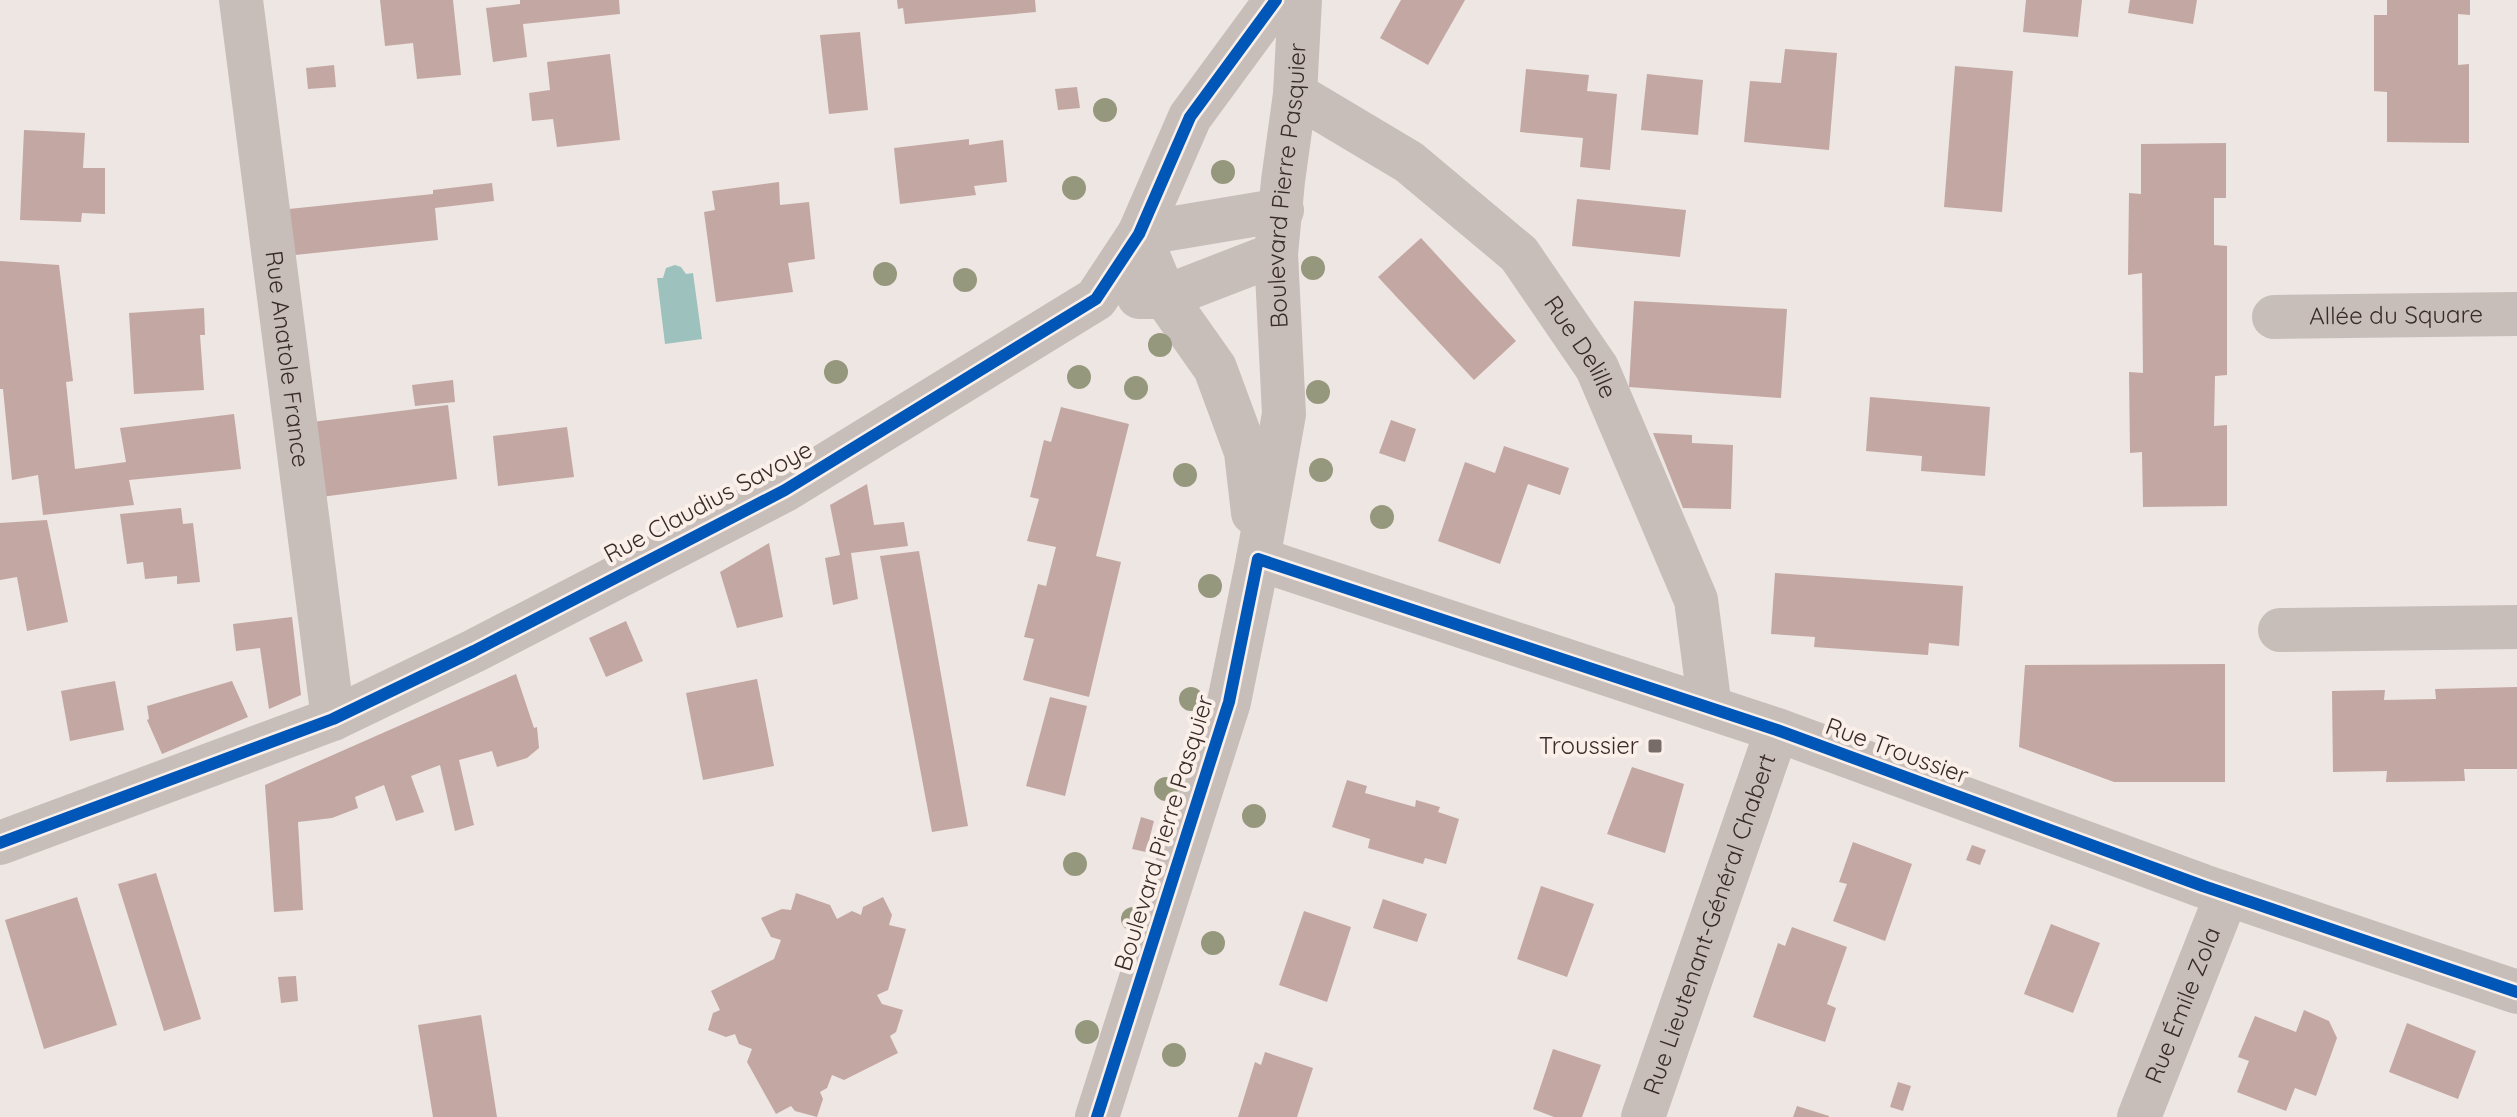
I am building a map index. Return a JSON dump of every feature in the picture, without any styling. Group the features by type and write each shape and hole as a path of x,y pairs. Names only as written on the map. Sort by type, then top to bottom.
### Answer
{"street":[{"name":"Rue Anatole France","path":"241,0 333,719"},
{"name":"Rue Claudius Savoye","path":"0,843 333,719 474,651 785,490 1096,299 1139,234 1186,124 1276,0"},
{"name":"Boulevard Pierre Pasquier","path":"1097,1117 1229,702 1258,559 1284,414 1276,254 1295,94 1300,0"},
{"name":"Rue Delille","path":"1295,94 1409,162 1519,254 1597,368 1696,600 1710,708"},
{"path":"1139,234 1282,210"},
{"name":"Boulevard Pierre Pasquier","path":"1139,234 1165,297 1215,368 1246,452 1258,559"},
{"name":"Rue Claudius Savoye","path":"1096,299 1165,297 1276,254"},
{"name":"Allée du Square","path":"2274,317 2517,314"},
{"name":"Rue Troussier","path":"1258,559 1777,730 2227,894 2517,992"},
{"path":"2280,630 2517,627"},
{"name":"Rue Lieutenant-Général Chabert","path":"1643,1117 1777,730"},
{"name":"Rue Émile Zola","path":"2139,1117 2227,894"}],"water":[{"path":"675,265 686,274 693,273 702,339 665,344 657,278 663,278 666,268"}],"building":[{"path":"380,0 453,0 461,75 417,79 413,43 385,46"},
{"path":"520,0 619,0 620,14 523,24 527,57 493,62 486,8 520,4"},
{"path":"897,0 1035,0 1036,12 905,24 903,8 898,9"},
{"path":"1401,0 1465,0 1428,65 1380,38"},
{"path":"2026,0 2082,0 2078,37 2023,32"},
{"path":"2130,0 2197,0 2193,24 2128,13"},
{"path":"2387,0 2470,0 2470,15 2458,14 2458,65 2469,64 2469,143 2387,142 2387,92 2374,91 2374,15 2387,15"},
{"path":"860,32 868,110 829,114 820,35"},
{"path":"1785,49 1837,53 1829,150 1744,142 1750,81 1781,83"},
{"path":"610,54 620,140 557,147 553,119 532,121 529,93 550,90 547,62"},
{"path":"334,65 336,87 308,89 306,68"},
{"path":"1955,66 2013,71 2002,212 1944,207"},
{"path":"1526,69 1589,75 1587,91 1617,94 1610,170 1580,167 1583,138 1520,132"},
{"path":"1647,74 1703,80 1698,135 1641,130"},
{"path":"1077,87 1080,108 1058,110 1055,89"},
{"path":"24,130 85,133 83,168 105,168 105,214 82,213 81,222 20,220"},
{"path":"969,139 969,145 1003,140 1007,182 974,186 976,195 900,204 894,148"},
{"path":"2226,143 2226,198 2214,198 2214,245 2227,246 2227,375 2215,376 2214,426 2227,425 2227,506 2143,507 2142,452 2130,453 2129,372 2143,373 2142,273 2128,275 2129,193 2141,194 2141,144"},
{"path":"779,182 780,205 809,202 815,259 788,263 793,292 716,302 704,212 715,210 712,191"},
{"path":"492,183 494,201 435,208 438,240 295,255 289,209 433,194 433,190"},
{"path":"1577,199 1686,210 1680,257 1572,246"},
{"path":"1421,238 1516,341 1474,380 1378,277"},
{"path":"0,261 59,265 73,381 66,382 75,469 126,462 120,428 234,414 241,469 129,480 134,505 43,515 38,475 12,480 3,389 0,389"},
{"path":"1634,301 1787,309 1781,398 1629,387"},
{"path":"204,308 205,335 200,335 204,390 134,394 129,313"},
{"path":"453,380 455,402 415,406 412,385"},
{"path":"1870,397 1990,407 1985,476 1921,471 1922,456 1866,451"},
{"path":"448,405 457,479 321,497 312,422"},
{"path":"1061,407 1129,424 1096,556 1121,562 1089,697 1023,680 1034,639 1024,637 1038,584 1046,586 1056,547 1027,541 1039,499 1030,497 1044,440 1051,442"},
{"path":"1391,420 1416,429 1405,462 1379,453"},
{"path":"567,427 574,477 498,486 493,436"},
{"path":"1653,433 1692,435 1692,443 1733,445 1731,509 1683,508"},
{"path":"1504,446 1569,468 1560,495 1528,484 1500,564 1438,541 1465,462 1495,473"},
{"path":"867,484 874,525 904,522 908,546 851,553 858,599 833,605 825,558 840,555 830,505"},
{"path":"181,508 183,524 193,523 200,582 177,584 177,576 145,579 143,562 127,564 120,514"},
{"path":"47,520 68,622 27,631 17,577 0,580 0,523"},
{"path":"769,543 783,617 737,628 720,572"},
{"path":"919,551 968,826 932,832 880,556"},
{"path":"1775,573 1963,586 1959,646 1929,643 1928,655 1814,647 1815,637 1771,634"},
{"path":"292,617 301,695 269,709 260,648 236,651 233,624"},
{"path":"626,621 643,661 606,677 589,638"},
{"path":"2225,664 2225,782 2114,782 2019,747 2025,665"},
{"path":"516,674 534,728 537,727 539,748 527,758 497,767 492,751 459,760 474,825 455,831 440,765 411,776 424,812 396,821 384,785 355,797 358,808 332,818 298,822 303,910 274,912 265,785"},
{"path":"757,679 774,766 703,780 686,693"},
{"path":"115,681 124,730 70,741 61,691"},
{"path":"232,681 248,717 162,754 147,720 147,706"},
{"path":"2517,687 2517,769 2464,769 2465,781 2386,782 2387,771 2333,772 2332,691 2385,690 2384,700 2436,699 2435,689"},
{"path":"1050,697 1087,706 1065,796 1026,786"},
{"path":"1632,767 1684,784 1665,853 1607,834"},
{"path":"1347,780 1367,786 1365,793 1415,807 1416,800 1440,807 1438,812 1459,819 1446,864 1425,858 1423,864 1368,848 1370,839 1332,827"},
{"path":"1141,817 1154,821 1146,852 1132,849"},
{"path":"1853,842 1912,864 1885,941 1833,921 1847,884 1839,882"},
{"path":"1972,845 1986,850 1980,865 1966,860"},
{"path":"156,873 201,1019 164,1031 118,884"},
{"path":"1541,886 1594,904 1567,977 1517,959"},
{"path":"796,893 830,905 837,919 852,911 861,915 863,907 883,897 892,915 889,925 906,929 888,990 877,995 882,1004 903,1010 896,1032 890,1036 898,1053 844,1080 832,1075 827,1088 820,1092 823,1099 817,1117 795,1111 791,1106 776,1114 747,1062 752,1049 739,1044 735,1034 726,1037 708,1030 713,1013 720,1010 711,991 774,959 781,940 771,937 761,918 782,909 791,910"},
{"path":"77,897 117,1025 44,1049 5,920"},
{"path":"1383,899 1427,914 1417,942 1373,928"},
{"path":"1304,911 1351,927 1327,1002 1279,985"},
{"path":"2051,924 2100,943 2073,1013 2024,994"},
{"path":"1792,927 1847,947 1827,1004 1836,1008 1825,1042 1753,1017 1778,943 1785,946"},
{"path":"296,976 298,1001 281,1003 278,977"},
{"path":"2304,1010 2329,1021 2337,1038 2316,1096 2295,1088 2286,1111 2237,1092 2249,1061 2238,1057 2255,1016 2296,1032"},
{"path":"481,1015 497,1117 433,1117 418,1025"},
{"path":"2407,1023 2476,1051 2458,1099 2389,1072"},
{"path":"1553,1049 1601,1065 1582,1117 1554,1117 1533,1109"},
{"path":"1265,1052 1313,1068 1297,1117 1238,1117 1255,1062 1261,1065"},
{"path":"1898,1082 1911,1086 1903,1111 1890,1107"},
{"path":"1797,1106 1829,1116 1829,1117 1793,1117"}],"cycle path":[{"path":"0,843 333,719 474,651 785,490 1096,299 1139,234 1190,117 1276,0"},
{"path":"1097,1117 1229,702 1258,559 1777,730 2203,886 2517,992"}],"place":[{"name":"Troussier","path":"1655,746"}]}
